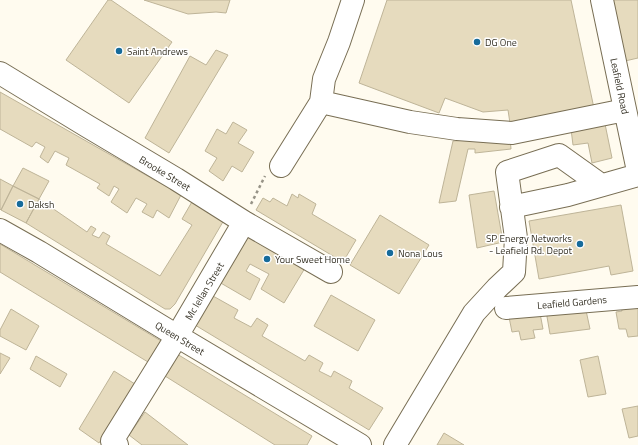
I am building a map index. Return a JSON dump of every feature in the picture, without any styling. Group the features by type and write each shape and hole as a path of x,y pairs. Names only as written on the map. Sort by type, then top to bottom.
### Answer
{"street":[{"path":"281,166 321,102 324,79 339,42 353,0"},
{"name":"Leafield Road","path":"602,0 638,171"},
{"name":"Brooke Street","path":"0,73 176,179 244,222 331,272"},
{"path":"321,102 410,122 456,129 512,133 625,110"},
{"path":"395,445 474,312 514,272 516,238 507,172 559,154 601,185"},
{"path":"511,207 568,195 638,175"},
{"name":"Mc lellan Street","path":"115,443 244,222"},
{"name":"Queen Street","path":"0,230 360,445"},
{"name":"Leafield Gardens","path":"506,308 638,297"}],"path":[{"path":"244,222 271,164 281,166"}],"building":[{"name":"Saint Andrews","path":"108,0 111,0 172,42 129,103 66,60"},
{"path":"144,0 230,0 226,13 216,12 188,14"},
{"name":"DG One","path":"387,0 571,0 595,113 511,130 508,110 483,112 445,98 439,113 359,83"},
{"path":"611,0 638,0 638,58 625,61"},
{"path":"216,50 228,55 169,153 145,138 190,56 206,65"},
{"path":"0,92 181,195 169,218 157,210 153,218 142,212 147,204 136,198 127,213 111,202 119,189 114,186 109,196 97,188 100,184 66,165 69,158 55,151 48,163 40,157 45,147 36,142 32,147 0,129"},
{"path":"233,122 247,130 238,143 254,152 242,172 232,166 223,181 209,171 217,158 205,151 217,129 226,134"},
{"path":"605,124 612,158 592,163 588,143 573,145 571,129"},
{"path":"510,137 511,149 475,153 475,149 468,149 456,201 439,203 453,141"},
{"path":"23,168 49,181 39,199 13,186"},
{"path":"0,179 13,186 1,210 0,209"},
{"name":"Daksh","path":"13,186 39,199 26,223 1,210"},
{"path":"494,191 503,242 477,248 469,195"},
{"path":"292,194 298,198 299,194 316,204 312,214 356,240 343,262 256,210 263,198 270,202 273,198 287,206"},
{"path":"39,199 87,232 91,226 96,229 92,235 99,238 103,232 110,236 106,244 160,276 192,225 182,219 193,200 224,220 175,304 170,309 165,309 26,223"},
{"name":"SP Energy Networks - Leafield Rd. Depot","path":"621,205 633,271 611,275 609,266 539,279 529,221"},
{"path":"380,215 429,245 399,294 350,265"},
{"path":"248,235 305,268 284,303 261,289 269,274 250,264 246,271 260,279 250,300 219,282"},
{"path":"0,244 161,341 148,362 0,272"},
{"path":"331,295 375,320 358,351 314,326"},
{"path":"213,296 238,310 234,318 251,327 257,318 268,325 262,336 305,361 309,355 323,363 319,371 331,377 334,371 352,381 349,388 383,408 369,430 195,325"},
{"path":"638,300 638,336 628,337 626,329 619,329 616,312 622,311 620,302"},
{"path":"584,301 590,329 550,334 545,305"},
{"path":"539,308 543,329 533,330 535,338 521,340 519,331 512,332 508,312"},
{"path":"11,309 39,326 26,350 0,336 0,330"},
{"path":"0,353 10,358 0,374"},
{"path":"177,354 312,436 307,445 275,445 165,376"},
{"path":"36,356 67,374 60,387 30,369"},
{"path":"598,356 606,394 588,397 580,360"},
{"path":"114,371 135,384 99,443 79,429"},
{"path":"638,406 638,436 629,438 622,409"},
{"path":"145,412 188,445 142,445 129,435"},
{"path":"444,433 464,445 437,445"}],"place":[{"name":"DG One","path":"477,42"},
{"name":"Saint Andrews","path":"119,51"},
{"name":"Daksh","path":"20,204"},
{"name":"SP Energy Networks - Leafield Rd. Depot","path":"580,244"},
{"name":"Nona Lous","path":"390,253"},
{"name":"Your Sweet Home","path":"267,259"}]}
